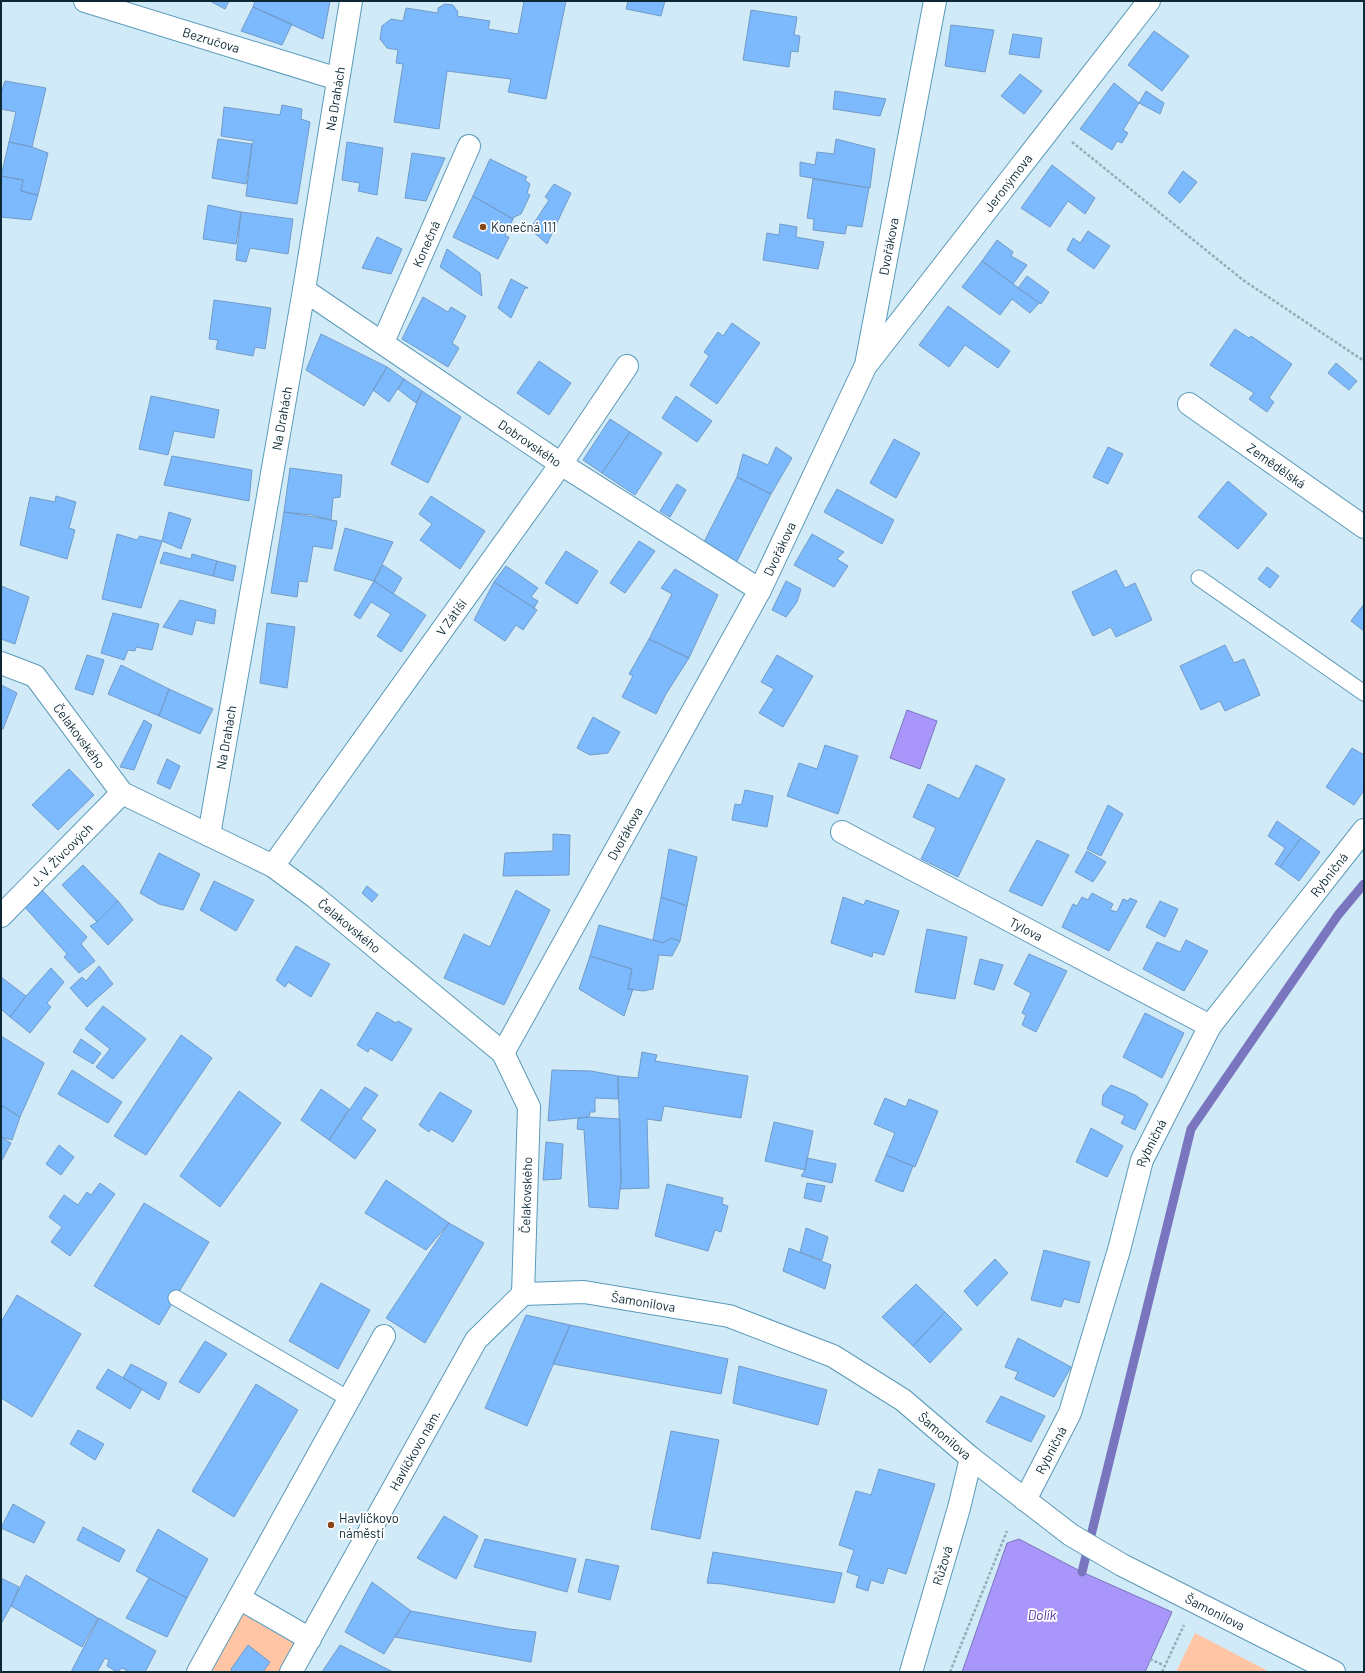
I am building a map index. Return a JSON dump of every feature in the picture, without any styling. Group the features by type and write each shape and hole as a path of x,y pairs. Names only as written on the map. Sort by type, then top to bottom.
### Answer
{"street":[{"name":"Bezručova","path":"85,1 338,79"},
{"name":"Na Drahách","path":"209,836 304,290 352,1"},
{"name":"Dvořákova","path":"504,1052 760,590 866,366 935,1"},
{"name":"Jeronýmova","path":"866,366 1149,1"},
{"name":"Konečná","path":"383,342 469,146"},
{"name":"Dobrovského","path":"304,290 383,342 561,464 760,590"},
{"name":"V Zátiší","path":"273,866 561,464 627,366"},
{"name":"Zemědělská","path":"1189,404 1364,527"},
{"name":"Čelakovského","path":"1,663 35,676 122,793 273,866 315,897 504,1052 529,1107 522,1294"},
{"name":"J. V. Živcových","path":"1,916 122,793"},
{"name":"Rybničná","path":"1025,1500 1070,1414 1118,1250 1142,1160 1210,1026 1364,830"},
{"name":"Tylova","path":"842,832 1210,1026"},
{"name":"Šamonilova","path":"522,1294 584,1292 729,1316 834,1356 903,1400 971,1458 1077,1539 1122,1565 1334,1672"},
{"name":"Havlíčkovo nám.","path":"291,1672 476,1340 522,1294"},
{"path":"198,1672 384,1336"},
{"name":"Růžová","path":"911,1672 959,1508 971,1458"},
{"path":"239,1598 310,1639"}],"lane":[{"path":"1199,578 1364,693"},
{"path":"176,1298 349,1399"}],"path":[{"path":"1052,127 1243,280 1364,361"},
{"path":"950,1672 1007,1530"},
{"path":"1162,1672 1194,1602"},
{"path":"1150,1659 1165,1666"}],"shaded area":[{"path":"243,1614 298,1645 282,1672 209,1672"},
{"path":"1195,1633 1270,1672 1176,1672"}],"water":[{"path":"907,710 937,721 920,769 890,758"},
{"name":"Dolík","path":"1019,1539 1082,1572 1172,1612 1145,1672 962,1672 1007,1543"}],"building":[{"path":"210,1 229,1 225,9"},
{"path":"255,1 330,1 323,39 253,7"},
{"path":"524,1 566,1 546,99 508,92 511,79 447,71 439,129 394,122 403,64 396,63 398,50 387,48 380,39 382,26 391,19 403,21 406,8 438,13 438,8 445,4 453,5 458,12 457,16 490,21 488,29 518,34"},
{"path":"628,1 665,1 661,16 626,9"},
{"path":"253,7 292,24 282,45 241,31"},
{"path":"751,10 797,17 794,35 800,36 798,52 791,51 789,67 743,60"},
{"path":"951,25 994,30 985,72 945,66"},
{"path":"1154,31 1189,56 1162,91 1128,65"},
{"path":"1013,34 1042,38 1039,58 1009,54"},
{"path":"1020,74 1042,91 1024,114 1001,96"},
{"path":"5,81 46,88 32,147 9,142 16,112 1,109 1,93"},
{"path":"1114,83 1139,103 1123,130 1128,133 1122,143 1117,141 1112,150 1080,129"},
{"path":"835,91 886,99 880,116 833,109"},
{"path":"1146,91 1164,103 1160,114 1139,103"},
{"path":"282,105 302,109 301,119 310,122 297,204 246,196 252,144 254,141 221,136 224,107 280,115"},
{"path":"218,139 252,144 246,184 212,178"},
{"path":"836,139 875,149 870,188 800,176 800,162 815,165 817,152 834,154"},
{"path":"9,142 32,147 48,153 38,195 21,191 23,180 1,176"},
{"path":"347,142 383,148 377,195 358,191 360,183 342,180"},
{"path":"412,153 445,158 426,201 405,198"},
{"path":"490,159 527,177 525,180 530,184 527,193 530,195 521,214 513,219 473,196"},
{"path":"1052,165 1095,198 1085,214 1068,201 1050,227 1021,208"},
{"path":"1183,171 1197,182 1180,203 1168,193"},
{"path":"1,176 23,180 21,191 38,195 31,220 1,217"},
{"path":"813,179 869,188 862,227 847,225 845,234 813,230 814,219 807,218"},
{"path":"554,184 571,193 547,244 530,229 549,200 545,197"},
{"name":"Konečná 111","path":"473,196 513,219 505,236 509,237 498,259 453,237"},
{"path":"208,205 241,212 236,244 203,239"},
{"path":"241,212 293,219 288,254 250,248 246,262 236,260"},
{"path":"780,224 797,227 796,237 824,242 818,269 763,260 767,233 779,235"},
{"path":"1088,231 1110,246 1094,269 1067,250 1073,238 1080,243"},
{"path":"377,237 402,249 391,274 362,268"},
{"path":"997,240 1013,252 1011,256 1027,265 1013,284 982,261"},
{"path":"447,249 480,273 482,296 440,267"},
{"path":"982,261 1039,303 1030,313 1012,299 1000,315 962,287"},
{"path":"1027,276 1049,292 1041,304 1018,288"},
{"path":"511,279 528,288 525,288 511,318 498,308"},
{"path":"423,297 448,312 451,307 466,316 452,343 459,348 448,367 402,339"},
{"path":"214,300 271,308 265,349 255,347 253,356 216,349 218,340 209,339"},
{"path":"948,306 1010,351 998,368 965,345 949,367 919,345"},
{"path":"732,323 760,343 717,404 690,385 709,356 704,352 718,332 723,336"},
{"path":"1235,329 1249,338 1251,336 1292,364 1269,398 1274,402 1267,412 1249,399 1254,393 1210,365"},
{"path":"321,334 387,367 364,406 306,370"},
{"path":"539,361 571,383 549,415 517,393"},
{"path":"1336,363 1357,381 1349,390 1328,373"},
{"path":"387,367 404,379 389,402 373,390"},
{"path":"404,379 422,391 416,403 398,389"},
{"path":"422,391 461,417 428,483 391,464"},
{"path":"151,396 219,410 214,438 174,431 168,455 139,449"},
{"path":"676,396 712,421 697,442 662,418"},
{"path":"610,419 630,432 602,473 583,460"},
{"path":"630,432 662,453 635,495 602,473"},
{"path":"894,439 920,453 896,498 870,483"},
{"path":"776,447 792,458 771,494 737,477 743,454 768,465"},
{"path":"1108,447 1123,454 1108,484 1093,477"},
{"path":"172,456 252,470 249,501 164,485"},
{"path":"290,468 342,475 340,497 333,498 331,520 312,515 284,512"},
{"path":"737,477 771,494 736,563 704,542"},
{"path":"1228,481 1267,514 1238,549 1198,517"},
{"path":"677,484 686,490 670,517 660,511"},
{"path":"837,489 894,520 882,544 824,512"},
{"path":"56,496 76,502 69,528 75,530 67,559 20,545 30,497 55,502"},
{"path":"431,496 485,531 460,569 420,540 432,524 419,514"},
{"path":"169,512 191,519 181,549 162,541"},
{"path":"284,512 337,521 332,549 313,546 307,582 299,581 297,597 271,593"},
{"path":"345,528 393,542 374,581 334,570"},
{"path":"117,534 137,540 140,536 162,541 141,608 102,599"},
{"path":"812,534 844,552 837,559 848,566 834,587 794,565"},
{"path":"639,541 655,551 625,593 610,583"},
{"path":"566,551 598,571 577,604 545,583"},
{"path":"164,552 191,559 192,554 217,561 213,576 160,563"},
{"path":"217,561 236,566 233,581 213,576"},
{"path":"383,565 402,578 393,594 374,581"},
{"path":"506,566 538,588 531,597 538,601 534,608 494,582"},
{"path":"1267,567 1279,576 1270,588 1258,579"},
{"path":"675,569 718,595 689,658 649,639 672,594 661,588"},
{"path":"1116,570 1125,588 1135,583 1152,620 1116,637 1111,627 1093,636 1072,592"},
{"path":"374,581 426,615 401,652 377,636 391,614 371,602 360,619 354,615"},
{"path":"786,581 801,589 797,602 786,617 772,610"},
{"path":"494,582 537,610 523,630 516,625 505,641 474,620"},
{"path":"1,586 29,597 15,644 1,639"},
{"path":"180,600 216,610 214,624 196,620 192,635 163,627"},
{"path":"1364,604 1364,631 1351,621"},
{"path":"113,613 159,624 152,650 136,647 135,651 128,650 124,660 101,653"},
{"path":"267,623 295,627 287,688 260,683"},
{"path":"649,639 689,658 666,694 656,714 622,697 633,676 629,674"},
{"path":"1225,645 1234,663 1244,659 1260,695 1225,711 1220,701 1201,710 1180,666"},
{"path":"87,655 104,660 93,695 75,689"},
{"path":"777,655 813,676 783,727 759,713 774,689 761,682"},
{"path":"121,665 169,689 159,716 108,694"},
{"path":"1,685 17,693 3,729 1,729"},
{"path":"169,689 213,709 200,734 159,716"},
{"path":"593,717 620,732 608,753 590,755 577,748"},
{"path":"144,720 152,725 134,770 120,767"},
{"path":"825,745 858,756 838,814 787,796 799,763 817,769"},
{"path":"1352,748 1364,755 1364,790 1354,805 1326,787"},
{"path":"167,759 180,766 170,789 157,783"},
{"path":"976,765 1005,779 958,877 921,859 936,828 913,817 928,784 959,799"},
{"path":"69,769 94,795 58,830 32,805"},
{"path":"745,790 773,796 767,827 732,820 735,804 740,805 742,803"},
{"path":"1108,805 1123,814 1101,856 1087,849"},
{"path":"1277,821 1301,838 1280,867 1275,864 1285,848 1268,836"},
{"path":"553,834 570,835 569,875 503,876 505,853 553,851"},
{"path":"1301,838 1320,852 1299,881 1280,867"},
{"path":"1037,840 1069,855 1042,906 1009,891"},
{"path":"669,849 697,857 687,906 661,897"},
{"path":"1087,851 1106,862 1093,882 1075,872"},
{"path":"159,853 200,874 183,910 159,904 140,893"},
{"path":"83,865 118,901 97,922 62,885"},
{"path":"214,881 254,900 236,931 200,910"},
{"path":"367,886 378,895 372,902 362,893"},
{"path":"39,887 87,937 81,944 95,961 79,973 64,957 67,954 22,904"},
{"path":"516,890 550,910 504,1005 444,978 464,934 490,947"},
{"path":"1092,893 1113,904 1110,910 1117,912 1123,899 1128,901 1130,898 1137,901 1109,951 1062,927 1073,904 1077,906 1082,897 1088,900"},
{"path":"661,897 687,906 680,941 671,938 663,943 653,940"},
{"path":"843,897 864,905 866,900 899,911 884,955 873,952 872,957 831,943"},
{"path":"118,901 133,920 108,945 90,926 97,922"},
{"path":"1160,901 1178,909 1165,937 1146,927"},
{"path":"599,925 663,943 671,938 680,941 672,956 659,955 653,989 643,991 628,989 632,969 590,956"},
{"path":"927,929 967,937 955,999 915,992"},
{"path":"1186,940 1208,951 1184,991 1143,969 1157,942 1180,952"},
{"path":"296,946 330,964 311,997 288,982 285,987 276,980"},
{"path":"1029,954 1067,971 1036,1032 1022,1025 1026,1015 1022,1013 1031,993 1014,984"},
{"path":"590,956 632,969 628,989 633,989 624,1016 579,989"},
{"path":"980,959 1003,965 994,990 974,984"},
{"path":"99,966 113,984 87,1007 70,988 82,977 86,981"},
{"path":"51,968 64,982 47,1003 51,1007 30,1033 10,1017 26,996"},
{"path":"1,977 26,996 10,1017 1,1009"},
{"path":"103,1006 146,1039 113,1079 96,1067 110,1049 85,1029"},
{"path":"377,1012 396,1023 398,1021 412,1029 392,1061 370,1048 368,1052 357,1045"},
{"path":"1145,1013 1184,1033 1162,1078 1123,1057"},
{"path":"181,1035 212,1058 146,1155 114,1136"},
{"path":"1,1036 44,1063 20,1117 1,1105"},
{"path":"81,1039 101,1053 93,1064 73,1052"},
{"path":"642,1052 657,1055 655,1061 748,1076 741,1118 664,1106 661,1121 647,1119 649,1188 620,1189 618,1076 638,1078"},
{"path":"72,1070 122,1102 108,1123 58,1094"},
{"path":"552,1070 591,1071 618,1076 618,1099 595,1098 595,1112 590,1112 589,1117 548,1121"},
{"path":"1111,1085 1135,1095 1148,1104 1135,1130 1121,1123 1125,1116 1102,1105 1103,1095"},
{"path":"365,1087 378,1095 361,1119 376,1130 355,1159 329,1140"},
{"path":"321,1089 349,1109 329,1140 301,1120"},
{"path":"239,1091 281,1123 220,1207 180,1176"},
{"path":"440,1092 472,1111 453,1142 431,1129 429,1132 419,1125"},
{"path":"885,1098 906,1107 909,1099 938,1111 915,1167 886,1155 895,1133 874,1124"},
{"path":"1,1105 20,1117 12,1140 1,1137"},
{"path":"589,1117 620,1119 621,1180 618,1209 589,1207 584,1130 577,1129 578,1118"},
{"path":"774,1122 813,1131 805,1170 765,1161"},
{"path":"1091,1128 1123,1146 1107,1177 1076,1162"},
{"path":"1,1137 11,1143 1,1162"},
{"path":"546,1142 563,1144 561,1179 543,1180"},
{"path":"59,1145 74,1157 61,1175 46,1164"},
{"path":"886,1155 913,1166 903,1192 875,1181"},
{"path":"807,1158 836,1164 832,1183 801,1176 805,1170"},
{"path":"386,1180 449,1223 426,1250 365,1213"},
{"path":"100,1183 115,1194 70,1256 51,1242 62,1227 49,1217 64,1195 78,1205 87,1192 91,1195"},
{"path":"807,1183 825,1186 821,1202 804,1198"},
{"path":"667,1184 723,1198 722,1204 728,1206 721,1232 715,1230 708,1251 655,1236"},
{"path":"144,1203 209,1242 159,1325 94,1286"},
{"path":"449,1223 484,1243 425,1343 386,1318"},
{"path":"806,1228 828,1237 822,1260 800,1252"},
{"path":"789,1248 831,1265 825,1289 783,1271"},
{"path":"1044,1250 1090,1262 1079,1303 1064,1299 1061,1307 1031,1300"},
{"path":"995,1259 1008,1273 977,1306 964,1291"},
{"path":"321,1283 370,1310 338,1369 289,1341"},
{"path":"916,1284 945,1312 913,1346 882,1317"},
{"path":"17,1295 81,1334 32,1417 1,1398 1,1322"},
{"path":"945,1312 962,1329 930,1363 913,1346"},
{"path":"526,1315 570,1325 527,1426 485,1408"},
{"path":"570,1325 728,1359 721,1394 553,1364"},
{"path":"1018,1338 1071,1367 1054,1397 1015,1379 1018,1372 1005,1367"},
{"path":"205,1341 227,1354 199,1393 179,1382"},
{"path":"131,1364 167,1383 159,1400 123,1378"},
{"path":"739,1366 827,1390 818,1425 733,1403"},
{"path":"108,1369 142,1389 130,1409 96,1388"},
{"path":"256,1384 298,1410 234,1517 192,1491"},
{"path":"1001,1396 1045,1416 1031,1442 986,1422"},
{"path":"78,1430 104,1444 95,1460 70,1444"},
{"path":"671,1431 719,1440 700,1539 651,1529"},
{"path":"879,1469 935,1484 906,1574 888,1568 883,1584 871,1580 868,1591 856,1587 859,1576 847,1572 854,1550 839,1545 856,1491 871,1495"},
{"path":"13,1504 45,1522 34,1543 1,1528"},
{"path":"444,1516 478,1536 456,1579 417,1558"},
{"path":"83,1527 125,1550 119,1562 77,1540"},
{"path":"158,1529 208,1559 187,1598 136,1571"},
{"path":"485,1539 576,1559 567,1592 474,1567"},
{"path":"713,1552 842,1573 834,1603 722,1584 707,1583"},
{"path":"586,1559 619,1566 610,1600 578,1592"},
{"path":"26,1575 98,1618 82,1647 11,1606"},
{"path":"1,1578 19,1587 1,1624"},
{"path":"149,1578 187,1598 167,1637 126,1618"},
{"path":"372,1582 411,1611 384,1654 345,1632"},
{"path":"411,1611 509,1629 536,1632 531,1662 395,1637"},
{"path":"99,1618 156,1651 145,1672 130,1672 122,1668 117,1672 107,1666 109,1660 105,1658 97,1672 71,1672"},
{"path":"248,1645 270,1662 263,1672 232,1672 231,1669"},
{"path":"340,1645 393,1672 322,1672"}],"waterway":[{"path":"1082,1572 1191,1129 1338,915 1364,884"}],"place":[{"name":"Konečná 111","path":"483,227"},
{"name":"Havlíčkovo náměstí","path":"331,1525"}]}
